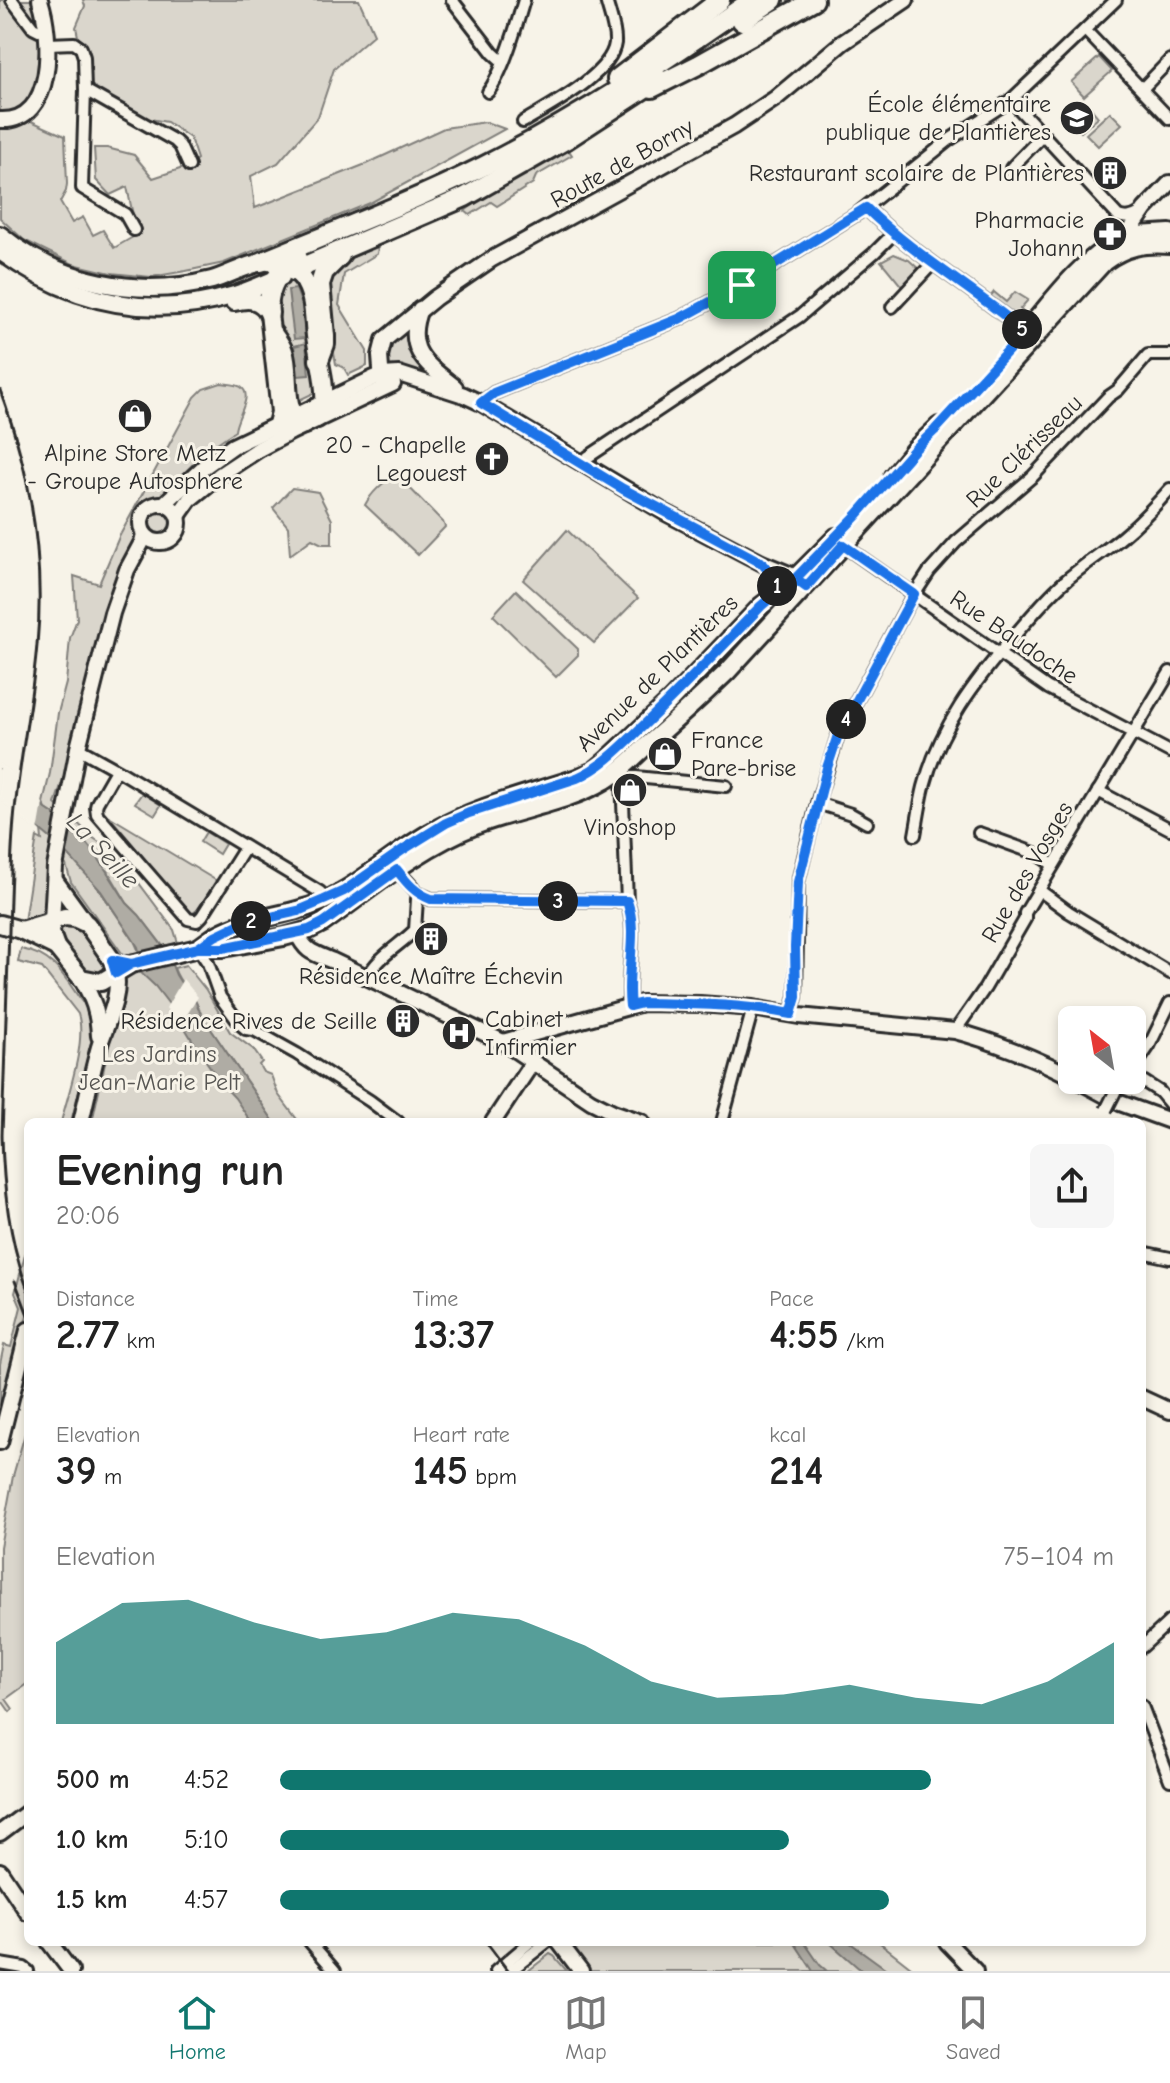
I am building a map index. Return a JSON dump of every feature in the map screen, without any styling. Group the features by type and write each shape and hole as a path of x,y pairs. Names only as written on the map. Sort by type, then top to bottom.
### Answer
{"highway":[{"path":"541,135 720,0"},
{"path":"261,262 484,166 645,74 752,0"},
{"path":"285,272 465,197 567,139 773,0"},
{"path":"624,102 698,65 814,0"},
{"path":"270,321 270,290 311,243"},
{"path":"319,360 325,344 320,284 327,269 351,247"}],"main road":[{"path":"800,583 914,450 1088,261 1112,243 1126,237 1170,233"},
{"path":"0,235 18,249 55,269 122,287 177,287 211,280 261,262 277,264 285,272 304,281 310,295 324,402 305,420 290,407 285,353 260,303 254,299 186,310 92,299 57,286 0,251"},
{"path":"800,583 843,545 1104,262 1137,245 1170,245"},
{"path":"165,306 220,299 285,272"},
{"path":"270,321 280,412 277,424"},
{"name":"Avenue de Plantières","path":"191,950 240,924 298,911 344,891 446,823 594,771 666,704 761,606 775,594 800,583"},
{"name":"Avenue de Plantières","path":"191,950 223,948 303,932 323,923 436,844 470,828 584,790 624,773 727,672 800,583"},
{"path":"298,911 303,932"},
{"path":"21,930 69,917 87,924 120,966"},
{"path":"52,921 51,933 56,947 81,978 101,982 120,966 191,950"},
{"path":"0,924 21,930 56,947"}],"street":[{"path":"12,0 33,28 42,31 46,28"},
{"path":"0,120 21,117 35,104 43,82 48,44 40,0"},
{"path":"452,0 503,62"},
{"path":"488,92 503,62 524,0"},
{"path":"523,122 594,77 607,61 615,46 615,33 606,0"},
{"name":"Route de Borny","path":"384,380 380,356 384,340 444,291 486,263 754,114 837,47 906,0"},
{"path":"481,403 494,393 679,319 742,285 866,208 949,140 1011,100 1116,0"},
{"path":"1085,30 1170,119"},
{"path":"48,44 74,43 81,48 84,57 82,188 125,214 134,230"},
{"path":"1142,89 1170,60"},
{"path":"85,90 175,141 189,166"},
{"path":"1011,100 1118,216 1134,217 1145,209"},
{"path":"1011,168 1042,136"},
{"path":"1126,237 1145,209 1170,183"},
{"path":"866,208 893,234 1025,332"},
{"path":"583,464 588,457 800,316 893,234"},
{"path":"892,307 932,264"},
{"path":"420,309 415,328 419,353 424,362 464,395"},
{"name":"Rue Clérisseau","path":"791,1014 796,997 796,891 817,803 838,735 914,594 939,559 1033,476 1118,390 1144,359 1153,354 1170,355"},
{"path":"164,504 178,516 179,528 173,538 164,542 148,537 142,525 143,516 152,506 164,504 217,457 277,424 305,420 324,402 399,374 481,403 664,512 800,583"},
{"path":"178,516 190,499 221,474 305,420 384,380"},
{"path":"915,835 925,785 944,734 968,692 998,653 1061,585 1122,537 1170,489"},
{"path":"52,921 56,861 78,748 112,613 136,551 148,537"},
{"name":"Rue Baudoche","path":"843,545 1048,688 1170,752"},
{"path":"762,563 776,580 775,594"},
{"name":"Rue des Vosges","path":"955,1031 985,988 1053,865 1170,672"},
{"path":"78,748 321,893 325,900"},
{"path":"116,770 97,803 97,814 188,919 197,921 202,916 245,848"},
{"path":"630,1006 632,929 627,901 624,773 726,786"},
{"path":"1098,791 1170,829"},
{"path":"817,803 851,814 867,823"},
{"path":"979,833 1037,854 1053,865"},
{"path":"397,870 419,894 431,899 627,901"},
{"path":"55,880 87,924"},
{"path":"1039,890 1069,912 1170,973"},
{"path":"367,978 371,969 415,930 419,894"},
{"path":"303,932 320,955 503,1042 591,1101 628,1118"},
{"path":"191,950 208,963 220,997 246,1029 254,1030 297,1054 393,1118"},
{"path":"82,1118 115,997 120,966"},
{"path":"81,978 97,1013 99,1049"},
{"path":"503,1042 642,1003 683,1004 753,1008 955,1031 1058,1071"},
{"path":"1146,1051 1170,1003"},
{"path":"723,1118 753,1008"},
{"path":"495,1118 528,1060 528,1044 542,1033"},
{"path":"1146,1082 1170,1104"},
{"path":"1103,1094 1170,1121"},
{"path":"1103,1118 1115,1094"},
{"path":"1146,1253 1170,1258"},
{"path":"0,1442 24,1346"},
{"path":"1146,1400 1170,1411"},
{"path":"1146,1643 1170,1621"},
{"path":"1147,1734 1170,1780"},
{"path":"0,1833 24,1815"},
{"path":"2,1878 24,1908"},
{"path":"52,1946 71,1971"},
{"path":"313,1946 335,1971"},
{"path":"496,1971 525,1946"},
{"path":"510,1971 542,1946"},
{"path":"562,1946 581,1971"},
{"path":"951,1946 975,1971"},
{"path":"0,1964 28,1971"}],"green space":[{"path":"0,0 40,0 43,82 13,121 29,120 65,136 67,184 60,202 72,223 83,217 93,235 103,230 114,248 140,233 127,187 110,195 96,180 94,148 134,155 153,178 183,168 197,159 190,138 167,122 144,118 81,85 83,60 76,27 85,6 83,0 359,0 374,34 334,69 318,117 278,163 251,176 255,208 366,164 444,128 486,122 505,129 370,203 224,263 151,277 111,273 73,264 24,240 0,218"},
{"path":"1099,57 1112,71 1084,96 1071,82"},
{"path":"1090,107 1098,117 1081,132 1073,123"},
{"path":"1110,112 1122,124 1098,146 1086,134"},
{"path":"568,149 572,155 536,176 533,183 497,206 491,202 470,215 465,211 489,192"},
{"path":"378,247 377,254 344,274 339,305 367,351 367,366 348,375 344,368 336,364 328,316 329,279 341,263"},
{"path":"6,248 101,290 269,269 260,280 231,292 148,301 75,289"},
{"path":"894,254 909,260 920,270 903,288 881,261"},
{"path":"295,278 307,298 316,392 293,403 274,318 277,288 288,279"},
{"path":"994,292 1006,302 1015,292 1028,300 1020,309 1027,316 1031,315 1022,320 990,297"},
{"path":"410,323 411,332 445,382 395,371 386,366 387,345"},
{"path":"221,383 237,385 245,391 245,401 235,431 197,460 163,500 147,503 139,513 135,541 107,605 80,711 69,774 62,782 55,804 118,855 174,930 178,943 163,946 127,903 111,876 73,827 46,809 43,803 66,683 70,638 77,619 74,576 99,584 119,537 195,397 203,389"},
{"path":"396,474 445,527 418,555 365,505 378,488"},
{"path":"292,488 318,492 332,520 332,544 322,544 312,539 290,555 288,527 273,508"},
{"path":"160,512 169,515 172,524 169,533 160,536 151,533 148,524 151,515"},
{"path":"567,530 638,598 594,643 523,580"},
{"path":"516,590 578,649 578,655 556,677 493,615"},
{"path":"142,793 161,805 155,815 135,803"},
{"path":"109,816 217,881 197,910 189,912"},
{"path":"41,829 93,881 139,952 122,953 71,882 66,865 51,850 46,900 41,916 24,921 37,837 42,840"},
{"path":"206,832 225,844 219,854 200,842"},
{"path":"65,922 97,949 107,971 102,976 86,972 60,938 57,927"},
{"path":"21,949 42,956 57,968 82,1002 89,1001 96,1024 72,1118 62,1118 78,1053 78,1014 42,968 18,962"},
{"path":"186,965 206,990 230,1032 253,1049 262,1062 259,1065 263,1072 271,1075 278,1094 296,1118 271,1118 202,1016 174,968"},
{"name":"Les Jardins Jean-Marie Pelt","path":"157,969 258,1118 93,1118 125,973"},
{"path":"24,1259 24,1326 0,1416 0,1364 4,1345 11,1347 21,1307 15,1293"},
{"path":"24,1437 24,1686 6,1699 13,1709 10,1712 3,1702 0,1704 0,1547 13,1476"},
{"path":"569,1946 884,1946 916,1971 588,1971"},
{"path":"550,1954 567,1971 528,1971"}],"shaded area":[{"path":"296,289 302,305 305,338 294,339 288,290"},
{"path":"306,343 309,375 298,376 294,346"},
{"path":"0,768 46,809 73,827 97,856 127,903 167,952 176,975 271,1118 248,1118 199,1051 175,1012 139,971 141,960 138,947 101,891 62,848 36,826"},
{"path":"797,1946 807,1946 827,1971 813,1971"},
{"path":"834,1946 855,1946 889,1971 862,1971"}],"pier":[{"path":"0,764 43,803 38,832 0,799"},
{"path":"183,979 198,997 180,1026 166,1008"}],"railway":[{"path":"0,390 27,484 39,580 35,667 13,837 2,1135 8,1214 24,1277"},
{"path":"15,1281 24,1305"},
{"path":"489,1946 508,1971"}],"place":[{"name":"École élémentaire publique de Plantières","path":"1077,118"},
{"name":"Restaurant scolaire de Plantières","path":"1110,173"},
{"name":"Pharmacie Johann","path":"1110,234"},
{"name":"Alpine Store Metz - Groupe Autosphere","path":"135,416"},
{"name":"20 - Chapelle Legouest","path":"492,459"},
{"name":"France Pare-brise","path":"665,754"},
{"name":"Vinoshop","path":"630,790"},
{"name":"Résidence Maître Échevin","path":"431,939"},
{"name":"Résidence Rives de Seille","path":"403,1021"},
{"name":"Cabinet Infirmier","path":"459,1033"}],"route":[{"path":"742,285 679,319 494,393 481,403 623,489 762,563 776,580 775,594 666,704 594,771 446,823 344,891 298,911 240,924 198,948 131,964 116,973 112,960 131,964 187,951 198,948 223,948 309,930 397,870 413,889 431,899 627,901 632,929 630,1006 642,1003 727,1005 791,1014 796,997 796,891 827,768 838,735 914,594 843,545 806,587 795,579 1025,332 893,234 866,208 742,285"}],"water label":[{"name":"La Seille","path":"103,851"}]}
